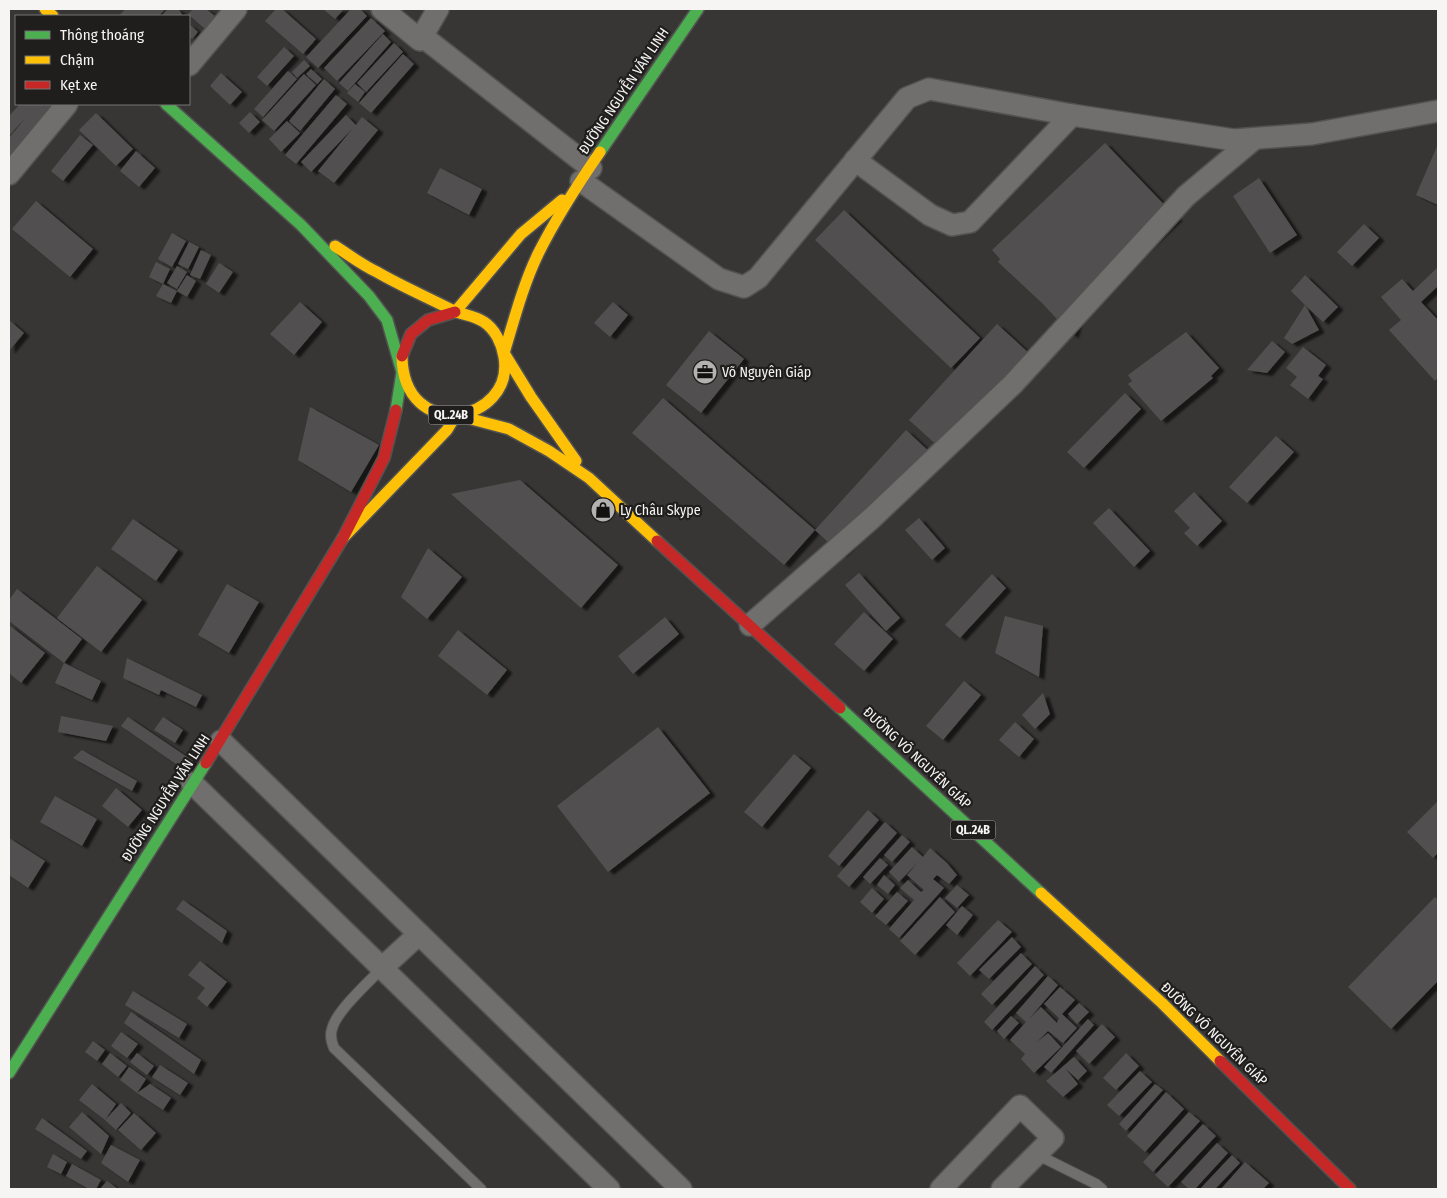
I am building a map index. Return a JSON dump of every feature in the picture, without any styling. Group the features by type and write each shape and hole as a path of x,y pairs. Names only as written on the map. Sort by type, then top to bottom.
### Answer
{"main road":[{"name":"ĐƯỜNG NGUYỄN VĂN LINH","path":"504,353 538,255 582,180 696,10"},
{"path":"167,105 301,225 369,296 387,320 402,372"},
{"name":"ĐƯỜNG NGUYỄN VĂN LINH","path":"455,312 521,234 582,180"},
{"path":"301,225 383,276 424,294 455,312 471,315 485,323 497,337 504,353"},
{"name":"QL.24B","path":"455,312 439,314 424,321 412,332 404,347 401,363 403,379 411,394 423,405 438,413 456,415 474,411 488,402 499,388 505,371 504,353"},
{"name":"ĐƯỜNG VÕ NGUYÊN GIÁP","path":"504,353 551,428 589,478"},
{"name":"ĐƯỜNG NGUYỄN VĂN LINH","path":"9,1073 192,783 221,741 344,538 384,458 397,408 402,372"},
{"name":"ĐƯỜNG NGUYỄN VĂN LINH","path":"344,538 447,430 456,415"},
{"name":"ĐƯỜNG VÕ NGUYÊN GIÁP","path":"456,415 508,429 549,451 589,478 1162,1003 1350,1189"}],"street":[{"path":"190,64 236,9"},
{"path":"382,9 420,40 438,9"},
{"path":"422,36 582,180 719,279 744,287 758,278 907,98 929,89 1234,140 1312,134 1438,111"},
{"path":"9,174 66,105"},
{"path":"855,160 930,215 952,225 970,222 1072,114"},
{"path":"750,625 872,518 1013,384 1186,196 1254,138"},
{"path":"221,741 680,1189"},
{"path":"192,783 609,1189"},
{"path":"382,968 419,934"},
{"path":"941,1189 1020,1106 1052,1138 1002,1189"}],"lane":[{"path":"382,968 338,1016 332,1028 331,1040 334,1048 481,1189"},
{"path":"1036,1154 1096,1184 1102,1189"}],"building":[{"path":"125,9 165,9 160,15 120,15"},
{"path":"168,9 178,9 182,14 181,15 162,15"},
{"path":"193,9 206,9 215,16 205,29 188,14"},
{"path":"276,9 282,9 316,39 303,54 265,21"},
{"path":"323,9 344,9 335,19"},
{"path":"351,9 360,9 367,16 318,68 306,57"},
{"path":"371,18 385,31 337,81 324,68"},
{"path":"190,25 198,32 192,39 190,37"},
{"path":"383,34 391,42 348,91 339,83"},
{"path":"394,43 403,52 366,92 357,83"},
{"path":"284,47 294,56 267,86 257,77"},
{"path":"403,54 414,64 371,113 359,103"},
{"path":"304,60 310,66 297,78 292,72"},
{"path":"311,69 322,79 317,84 306,74"},
{"path":"288,71 297,79 263,117 254,109"},
{"path":"221,73 242,92 230,105 210,86"},
{"path":"304,74 316,85 274,131 262,120"},
{"path":"324,79 335,89 300,131 289,121"},
{"path":"355,84 365,92 358,102 347,93"},
{"path":"336,95 347,104 296,164 285,155"},
{"path":"19,105 59,105 9,168 9,138 26,117 9,136 9,116"},
{"path":"250,112 260,122 249,133 239,123"},
{"path":"96,113 133,149 116,166 79,130"},
{"path":"346,115 356,125 362,117 378,130 334,183 318,171 353,128 311,172 301,162"},
{"path":"287,121 300,133 281,152 269,139"},
{"path":"80,135 93,145 63,181 51,171"},
{"path":"1105,143 1177,218 1080,309 1073,336 1042,303 998,262 1000,259 992,250"},
{"path":"1438,144 1438,205 1416,195"},
{"path":"136,151 155,168 139,187 120,171"},
{"path":"440,168 482,189 469,215 427,193"},
{"path":"1259,178 1297,235 1270,253 1233,196"},
{"path":"36,201 93,249 70,277 12,229"},
{"path":"844,210 980,338 951,368 815,240"},
{"path":"1364,224 1379,238 1352,266 1337,252"},
{"path":"172,233 186,241 172,267 158,259"},
{"path":"189,242 199,247 188,269 178,264"},
{"path":"201,250 211,255 200,279 190,275"},
{"path":"156,262 170,269 163,284 149,277"},
{"path":"219,263 233,272 219,293 206,284"},
{"path":"177,266 187,272 177,289 167,283"},
{"path":"1438,267 1438,286 1421,302 1438,320 1438,378 1435,381 1389,330 1401,320 1381,297 1402,279 1413,291"},
{"path":"187,275 196,281 187,297 177,291"},
{"path":"1305,275 1338,307 1323,322 1291,291"},
{"path":"163,284 177,291 171,303 156,296"},
{"path":"300,302 322,322 294,355 270,334"},
{"path":"613,302 628,315 610,337 594,323"},
{"path":"1305,305 1319,330 1292,344 1284,338"},
{"path":"9,320 24,333 9,351"},
{"path":"997,324 1030,354 941,449 909,420"},
{"name":"Võ Nguyên Giáp","path":"709,331 744,359 701,413 666,385"},
{"path":"1186,332 1219,368 1211,376 1213,378 1161,421 1128,384 1132,381 1128,375"},
{"path":"1272,341 1285,352 1267,373 1247,370"},
{"path":"1303,347 1326,365 1318,376 1323,379 1308,399 1290,385 1297,377 1286,368"},
{"path":"1125,393 1141,409 1084,468 1067,452"},
{"path":"663,398 815,530 784,565 632,433"},
{"path":"310,407 379,445 351,492 298,460"},
{"path":"906,430 933,455 841,554 815,530"},
{"path":"1276,436 1294,452 1247,503 1229,487"},
{"path":"520,480 618,565 581,608 451,494"},
{"path":"1194,492 1222,521 1197,546 1184,533 1190,528 1174,511"},
{"path":"1109,508 1150,551 1134,567 1093,523"},
{"path":"919,518 945,548 932,560 905,530"},
{"path":"133,519 178,550 156,581 111,549"},
{"path":"428,548 462,577 427,619 401,597"},
{"path":"97,566 142,600 101,652 57,618"},
{"path":"859,573 900,618 886,631 845,585"},
{"path":"992,574 1006,588 960,638 945,625"},
{"path":"227,584 259,602 229,653 198,635"},
{"path":"17,589 82,639 64,663 9,621 9,600"},
{"path":"864,612 893,639 864,671 834,644"},
{"path":"1005,616 1043,626 1039,677 995,653"},
{"path":"665,617 679,634 633,674 618,656"},
{"path":"9,625 45,653 21,683 9,673"},
{"path":"458,630 507,670 487,695 438,656"},
{"path":"127,658 202,695 196,707 161,690 159,695 123,678"},
{"path":"64,663 101,681 92,700 55,683"},
{"path":"964,681 981,695 943,740 926,726"},
{"path":"1043,693 1050,714 1035,729 1022,715"},
{"path":"61,716 113,726 106,741 58,732"},
{"path":"128,717 193,761 186,771 121,726"},
{"path":"163,717 183,730 175,743 154,730"},
{"path":"1015,722 1034,739 1019,757 999,740"},
{"path":"658,727 710,793 608,872 557,806"},
{"path":"82,750 137,781 132,791 73,758"},
{"path":"794,754 811,768 762,827 744,812"},
{"path":"116,788 142,810 128,827 102,806"},
{"path":"55,796 97,819 82,846 40,822"},
{"path":"1438,801 1438,853 1433,858 1407,832"},
{"path":"868,810 879,820 839,866 828,856"},
{"path":"885,822 897,833 849,887 837,876"},
{"path":"902,835 910,842 892,862 884,855"},
{"path":"9,838 45,861 28,888 9,875"},
{"path":"912,847 923,857 930,848 957,875 949,884 937,875 933,879 944,888 899,938 889,929 914,900 900,888 908,880 921,892 924,890 907,875 919,861 899,882 889,872"},
{"path":"880,858 888,865 870,884 863,877"},
{"path":"884,875 895,885 888,894 877,885"},
{"path":"957,885 969,895 957,908 945,898"},
{"path":"872,888 884,899 872,913 860,902"},
{"path":"897,892 908,901 886,925 875,916"},
{"path":"940,897 955,912 915,955 900,941"},
{"path":"1435,897 1438,900 1438,981 1391,1029 1348,987"},
{"path":"183,900 227,931 222,943 176,909"},
{"path":"962,906 973,915 957,935 946,925"},
{"path":"998,920 1012,932 970,976 957,963"},
{"path":"1012,937 1021,947 989,979 979,970"},
{"path":"1021,953 1032,964 992,1005 981,994"},
{"path":"200,961 227,982 207,1007 197,998 205,988 188,975"},
{"path":"1035,966 1044,975 992,1030 984,1022"},
{"path":"1048,976 1058,985 1029,1019 1041,1007 1057,1023 1059,1018 1044,1004 1060,987 1075,1000 1062,1014 1077,1028 1063,1043 1048,1031 1036,1043 1048,1033 1061,1047 1034,1073 1021,1059 1025,1054 1010,1040 1026,1022 1016,1013"},
{"path":"133,991 187,1024 179,1038 125,1005"},
{"path":"1079,1003 1089,1012 1077,1024 1068,1014"},
{"path":"131,1012 201,1060 194,1074 124,1023"},
{"path":"1011,1016 1019,1023 1004,1039 997,1031"},
{"path":"1088,1019 1094,1025 1051,1073 1044,1067"},
{"path":"1102,1024 1115,1037 1089,1064 1076,1051"},
{"path":"121,1032 138,1044 127,1058 111,1046"},
{"path":"93,1041 105,1050 97,1061 85,1052"},
{"path":"110,1053 127,1066 118,1077 102,1064"},
{"path":"137,1053 154,1066 147,1075 130,1062"},
{"path":"1126,1053 1139,1066 1116,1090 1103,1078"},
{"path":"1074,1057 1087,1071 1078,1080 1065,1068 1078,1084 1063,1097 1046,1081"},
{"path":"160,1065 188,1083 180,1095 152,1077"},
{"path":"129,1067 146,1079 137,1093 120,1080"},
{"path":"1140,1071 1152,1082 1119,1116 1107,1105"},
{"path":"92,1084 116,1104 105,1120 79,1100"},
{"path":"150,1084 171,1098 163,1110 137,1093"},
{"path":"1155,1084 1163,1090 1126,1131 1119,1124"},
{"path":"1166,1092 1184,1109 1145,1152 1127,1136"},
{"path":"121,1103 131,1113 116,1130 105,1120"},
{"path":"82,1112 109,1136 101,1154 69,1127"},
{"path":"1189,1112 1200,1121 1153,1172 1143,1162"},
{"path":"134,1113 156,1133 141,1150 118,1130"},
{"path":"42,1118 87,1151 81,1159 35,1129"},
{"path":"1203,1124 1216,1136 1168,1187 1155,1175"},
{"path":"1217,1143 1228,1153 1195,1189 1189,1189 1181,1182"},
{"path":"111,1145 140,1160 128,1182 101,1163"},
{"path":"53,1154 67,1162 61,1174 47,1167"},
{"path":"1232,1155 1240,1163 1215,1189 1200,1189"},
{"path":"1245,1162 1269,1183 1263,1189 1221,1189"},
{"path":"72,1164 101,1180 96,1189 89,1189 66,1176"},
{"path":"107,1181 118,1189 100,1189"}],"traffic: fast":[{"path":"600,152 698,9"},
{"path":"167,105 301,225 369,296 387,320 402,372 396,410"},
{"path":"840,708 1041,893"},
{"path":"9,1073 206,763"}],"traffic: slow":[{"path":"45,9 52,15"},
{"path":"576,461 531,397 504,353 523,290 538,254 552,227 600,152"},
{"path":"455,312 521,234 562,200"},
{"path":"335,246 395,282 488,325 500,342 503,352 503,380 493,397 477,409 458,414 438,412 420,403 407,384 402,356"},
{"path":"343,538 447,430 456,415 509,429 549,451 589,478 657,541"},
{"path":"1041,893 1162,1003 1220,1061"}],"traffic: jam":[{"path":"402,356 411,334 428,320 455,312"},
{"path":"206,763 343,538 384,458 396,410"},
{"path":"657,541 840,708"},
{"path":"1220,1061 1350,1189"}],"place":[{"name":"Võ Nguyên Giáp","path":"705,372"},
{"name":"Ly Châu Skype","path":"603,510"}]}
